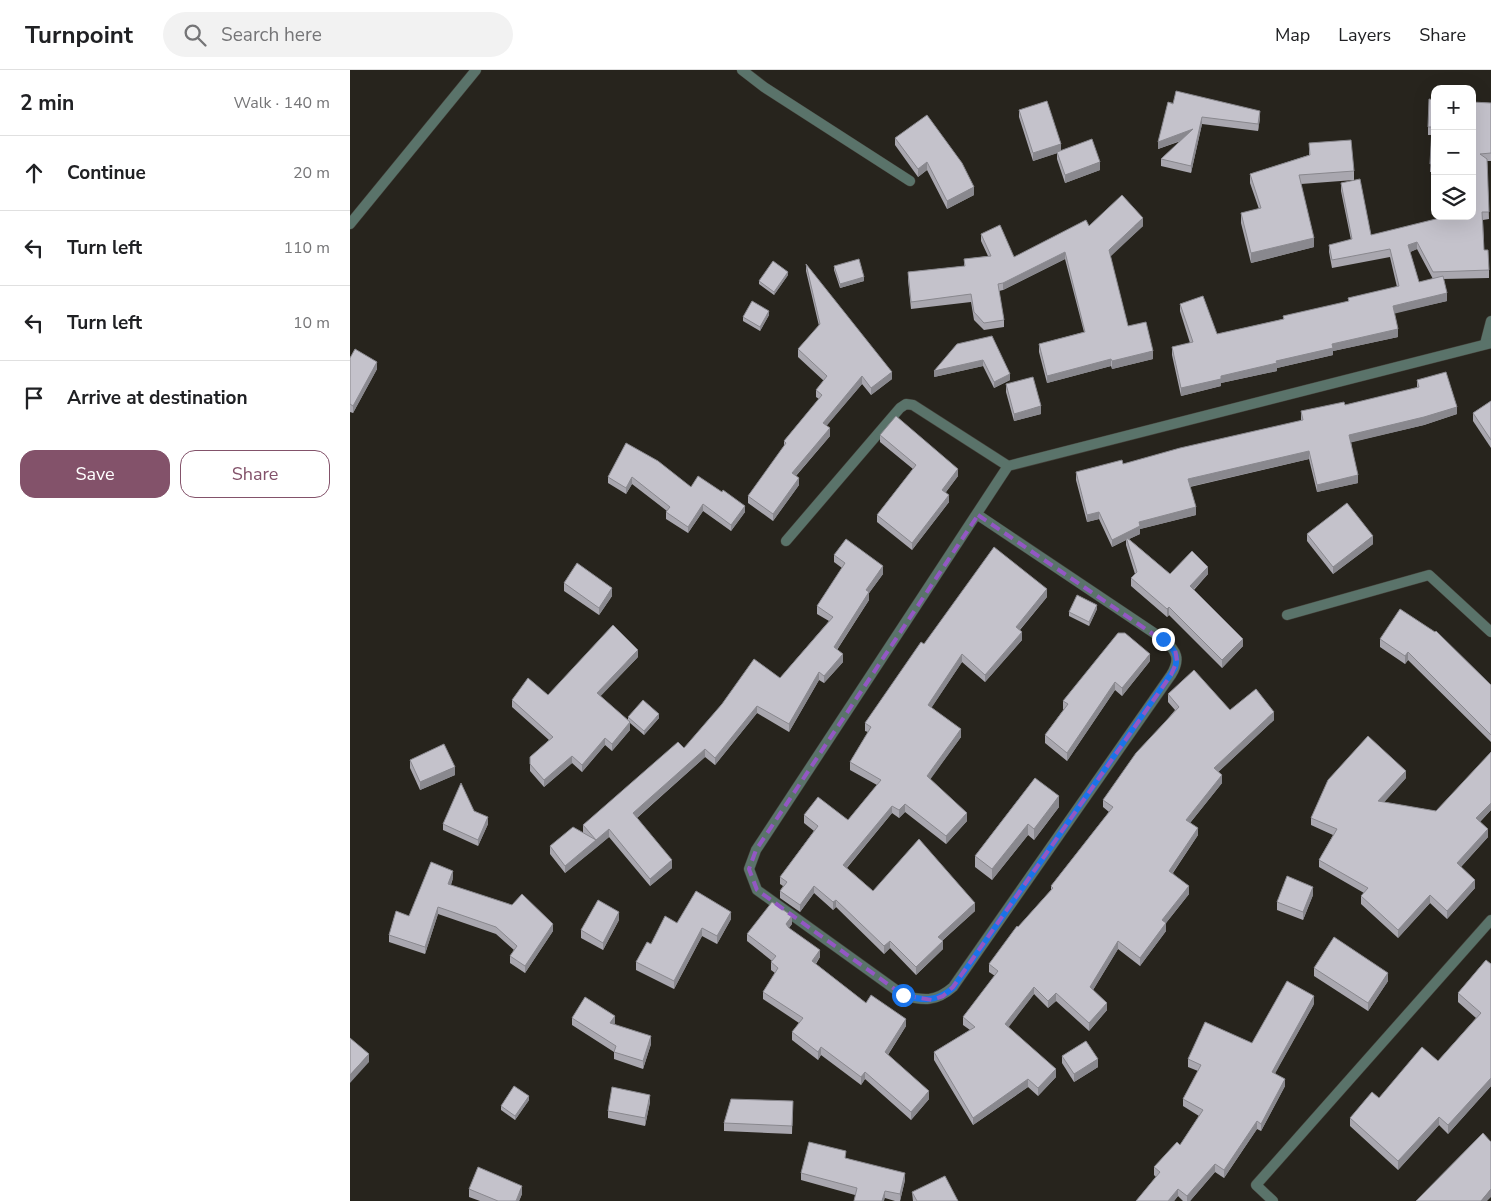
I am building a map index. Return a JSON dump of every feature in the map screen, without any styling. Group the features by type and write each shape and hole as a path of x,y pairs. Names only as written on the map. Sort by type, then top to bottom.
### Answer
{"street":[{"path":"350,224 476,70"},
{"path":"742,70 764,87 910,181"},
{"path":"978,516 1163,639 1175,649 1177,661 1170,675 953,988 943,996 932,1000 920,1000 903,995 758,890 749,869 756,850 978,516 1008,466 1488,343 1491,321"},
{"path":"786,541 900,408 906,404 913,405 1008,466"},
{"path":"1287,615 1429,574 1491,632"},
{"path":"1273,1201 1256,1185 1491,920"}],"highlighted area":[{"path":"978,515 1175,649 1177,661 1171,675 953,987 943,996 932,1000 903,995 757,890 749,869 756,850"}],"building":[{"path":"1176,91 1260,111 1258,124 1202,117 1191,166 1161,159 1193,129 1158,142 1168,102 1173,104"},
{"path":"1429,99 1431,99 1431,127 1428,127"},
{"path":"1047,101 1061,144 1033,153 1019,110"},
{"path":"1476,102 1491,103 1491,153 1480,154 1487,159 1489,212 1482,212 1484,250 1488,250 1489,270 1433,272 1417,242 1408,245 1419,282 1443,276 1447,293 1393,306 1398,329 1332,344 1333,348 1276,361 1277,363 1221,376 1221,379 1181,388 1172,347 1193,342 1180,304 1203,296 1217,334 1284,319 1283,316 1349,301 1348,298 1399,286 1390,249 1332,260 1329,245 1352,239 1341,183 1360,179 1371,235 1432,220 1476,220"},
{"path":"927,115 962,163 974,187 947,201 927,162 918,169 895,138"},
{"path":"1092,139 1100,162 1065,175 1057,152"},
{"path":"1351,140 1354,171 1299,175 1314,238 1251,253 1241,213 1261,208 1250,174 1310,155 1309,143"},
{"path":"1122,195 1143,218 1109,250 1128,326 1146,322 1153,351 1112,361 1111,359 1047,376 1039,344 1085,332 1065,252 998,284 1004,320 984,323 974,312 971,294 911,302 908,272 965,266 964,259 991,256 981,234 1000,225 1014,257 1086,220 1089,226"},
{"path":"859,259 864,277 840,284 834,266"},
{"path":"773,261 788,272 774,292 759,281"},
{"path":"806,264 892,372 871,388 862,376 823,423 830,428 792,473 799,478 773,514 748,496 786,443 784,441 822,395 816,390 827,376 798,349 820,324"},
{"path":"752,301 769,311 760,327 743,317"},
{"path":"992,336 1010,374 994,382 983,360 934,371 957,344"},
{"path":"355,349 377,362 353,406 350,404 350,358"},
{"path":"1446,372 1457,407 1349,435 1358,475 1317,485 1309,451 1188,479 1196,507 1139,522 1140,526 1112,540 1099,512 1087,515 1076,472 1122,460 1123,464 1180,448 1303,420 1301,411 1344,402 1345,405 1419,387 1417,380"},
{"path":"1033,377 1041,406 1014,414 1006,384"},
{"path":"1491,401 1491,440 1473,413"},
{"path":"896,416 958,469 942,490 949,495 912,543 877,515 916,465 880,435"},
{"path":"626,443 658,461 691,487 698,476 722,492 723,490 745,506 731,525 703,504 688,527 666,512 670,507 632,477 626,488 608,477"},
{"path":"1347,503 1373,536 1333,567 1307,534"},
{"path":"1126,537 1170,574 1192,551 1208,567 1190,586 1243,639 1222,660 1169,607 1167,609 1131,578 1137,572"},
{"path":"846,539 883,566 866,590 869,592 834,647 843,654 824,676 819,672 789,724 757,706 715,758 705,749 633,813 672,860 650,879 609,829 596,840 583,825 678,742 684,748 722,704 754,659 780,678 833,617 817,606 845,563 834,555"},
{"path":"994,547 1047,589 1016,627 1022,632 985,675 962,654 928,705 961,729 927,776 967,813 946,836 905,804 899,810 892,806 843,865 873,891 919,839 975,903 938,937 943,941 916,967 890,941 884,946 836,900 833,902 814,886 800,905 780,891 787,882 780,877 818,826 804,815 818,797 848,820 881,780 850,762 871,727 865,723 921,642 924,644"},
{"path":"577,563 612,588 599,608 564,583"},
{"path":"1077,595 1097,605 1089,622 1069,612"},
{"path":"1400,609 1436,631 1491,685 1491,735 1408,652 1405,656 1380,639"},
{"path":"613,625 638,650 597,693 630,722 612,744 605,738 582,765 572,756 544,780 530,764 530,757 553,737 512,700 528,678 548,695"},
{"path":"1118,633 1125,633 1150,654 1122,688 1115,682 1067,753 1045,735 1068,704 1063,701"},
{"path":"1194,670 1230,710 1256,689 1274,712 1214,768 1222,775 1186,820 1198,828 1169,871 1189,886 1162,920 1166,923 1140,958 1118,941 1090,987 1107,1003 1089,1023 1056,993 1048,1001 1034,987 1005,1024 1056,1069 1038,1088 1028,1079 973,1118 934,1052 975,1027 963,1017 998,971 989,964 1017,926 1053,888 1051,886 1113,807 1103,800 1136,753 1179,707 1168,694"},
{"path":"643,700 659,714 644,731 628,717"},
{"path":"1368,736 1406,771 1378,801 1436,811 1491,752 1491,803 1476,818 1488,829 1457,863 1475,880 1447,911 1430,895 1398,930 1361,896 1368,888 1319,860 1337,829 1311,818 1328,780"},
{"path":"444,744 455,767 420,782 410,760"},
{"path":"1035,778 1059,796 1034,829 1028,824 992,869 975,856"},
{"path":"461,783 474,811 488,817 478,840 443,824"},
{"path":"573,827 596,840 565,866 550,846"},
{"path":"431,862 453,871 448,884 512,905 522,894 553,924 525,966 510,956 517,946 496,927 438,907 425,947 389,935 396,911 409,916"},
{"path":"1287,876 1313,887 1303,912 1277,902"},
{"path":"696,891 731,912 717,936 702,928 674,981 636,962 647,942 651,944 665,916 677,923"},
{"path":"598,900 619,912 603,943 581,930"},
{"path":"772,902 792,916 786,924 789,928 820,950 812,961 866,1003 871,995 906,1019 885,1052 929,1091 911,1112 865,1072 861,1077 821,1047 818,1052 792,1032 803,1018 763,992 778,968 771,962 776,956 747,934"},
{"path":"1334,937 1388,973 1368,1003 1314,968"},
{"path":"1486,960 1491,964 1491,1078 1448,1125 1439,1117 1398,1161 1350,1118 1372,1092 1379,1098 1422,1047 1438,1061 1481,1013 1458,993"},
{"path":"1287,981 1314,996 1272,1072 1285,1079 1261,1124 1257,1121 1224,1170 1215,1164 1187,1196 1178,1189 1168,1201 1136,1201 1160,1172 1154,1167 1177,1142 1180,1145 1203,1110 1183,1099 1201,1065 1188,1059 1205,1022 1252,1043"},
{"path":"585,997 615,1016 610,1023 651,1036 643,1061 614,1052 616,1046 572,1018"},
{"path":"350,1038 369,1054 350,1075"},
{"path":"1086,1041 1098,1059 1074,1074 1062,1056"},
{"path":"514,1086 529,1096 515,1116 501,1106"},
{"path":"612,1087 650,1095 645,1118 608,1111"},
{"path":"731,1099 793,1101 792,1126 724,1123"},
{"path":"1483,1133 1491,1142 1491,1189 1481,1201 1416,1201"},
{"path":"809,1142 846,1151 845,1158 905,1173 900,1194 885,1191 882,1201 854,1201 857,1188 801,1173"},
{"path":"478,1167 522,1186 516,1201 498,1201 469,1189"},
{"path":"945,1176 958,1201 917,1201 912,1192"}],"route":[{"path":"903,995 920,1000 932,1000 943,996 953,988 1175,668 1177,661 1175,649 1163,639"}]}
